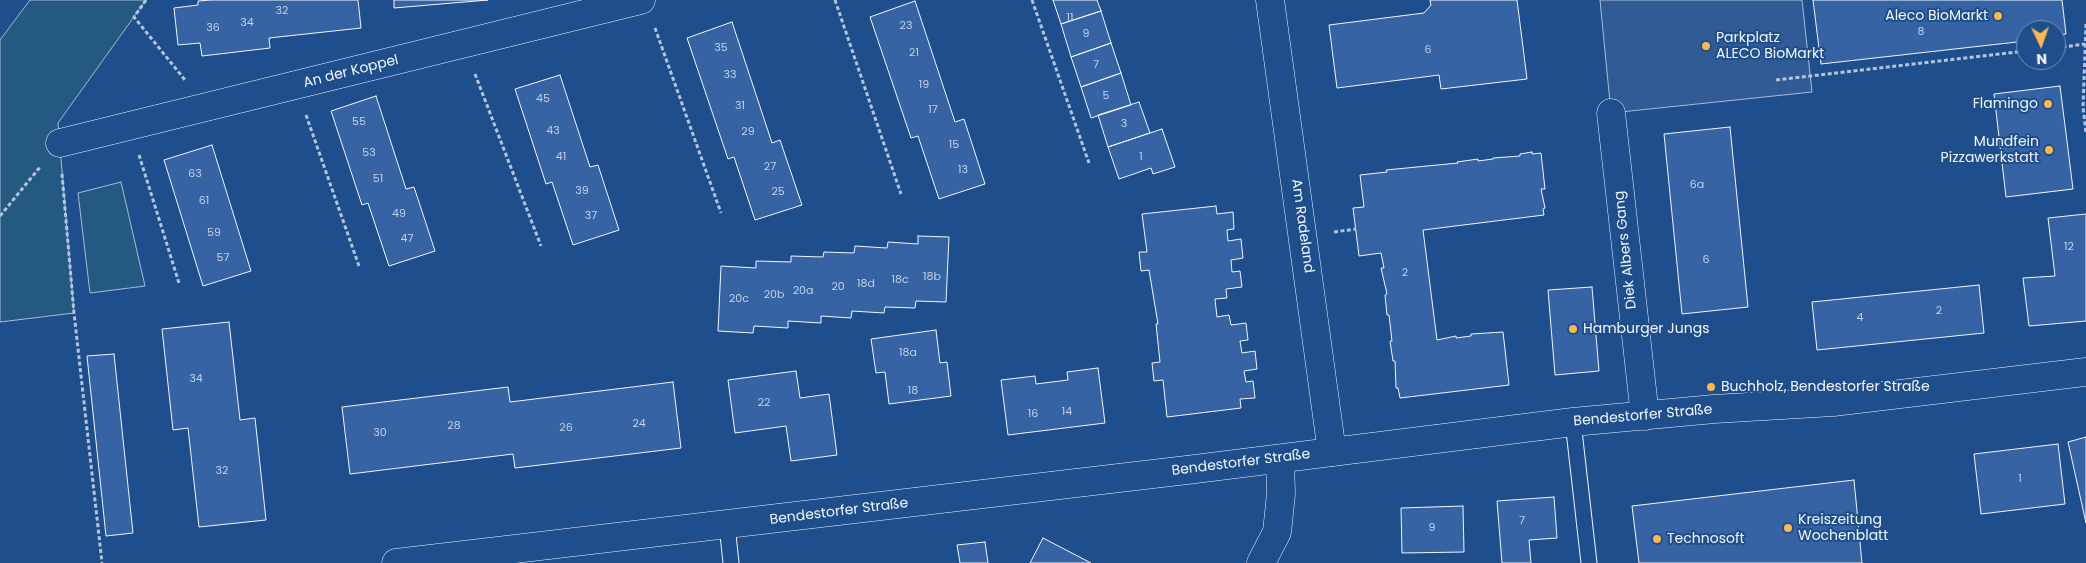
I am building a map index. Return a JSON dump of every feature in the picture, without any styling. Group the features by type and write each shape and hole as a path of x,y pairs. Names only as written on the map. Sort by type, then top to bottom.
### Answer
{"street":[{"name":"An der Koppel","path":"60,143 641,0"},
{"name":"Am Radeland","path":"1270,0 1332,452"},
{"name":"Diek Albers Gang","path":"1612,113 1645,416"},
{"name":"Bendestorfer Straße","path":"396,563 727,525 1573,422 1833,402 2086,372"},
{"path":"1261,563 1277,532 1281,494 1280,458"}],"lane":[{"path":"1573,422 1589,563"},
{"path":"727,525 731,563"}],"path":[{"path":"146,0 134,17 208,108"},
{"path":"835,0 902,194"},
{"path":"1032,0 1089,163"},
{"path":"2086,24 2083,107 2086,134"},
{"path":"654,28 721,214"},
{"path":"463,44 540,246"},
{"path":"2066,47 2085,44"},
{"path":"1776,80 2016,52"},
{"path":"296,86 358,266"},
{"path":"130,126 180,283"},
{"path":"0,216 60,143"},
{"path":"60,143 74,313 102,563"}],"shaded area":[{"path":"30,0 146,0 58,123 74,313 0,322 0,40"},
{"name":"Parkplatz ALECO BioMarkt","path":"1600,0 1802,0 1812,92 1611,113"},
{"path":"121,182 145,286 90,293 78,193"}],"building":[{"path":"358,0 361,28 269,38 270,48 202,56 200,43 178,45 174,8 198,5 198,1"},
{"path":"394,0 488,0 394,8"},
{"path":"1053,0 1097,0 1101,11 1061,24"},
{"path":"1430,0 1517,0 1527,79 1441,89 1439,75 1337,88 1329,25 1424,13 1431,5"},
{"path":"1813,0 2062,0 2064,20 2016,20 2016,42 1821,64"},
{"path":"915,1 955,122 964,119 985,184 939,199 918,136 911,138 870,17"},
{"path":"1101,11 1111,43 1071,57 1061,24"},
{"path":"732,22 772,143 780,140 802,205 755,220 734,157 728,159 687,38"},
{"path":"1111,43 1121,73 1081,87 1071,57"},
{"path":"1121,73 1131,105 1091,118 1081,87"},
{"path":"560,75 590,167 598,165 619,230 573,245 552,182 546,184 515,89"},
{"path":"2060,86 2073,189 2006,197 1994,94"},
{"path":"376,96 406,189 414,187 435,251 389,266 368,203 362,205 331,111"},
{"path":"1139,102 1150,133 1108,147 1098,115"},
{"path":"1730,127 1748,307 1682,314 1664,134"},
{"path":"1162,129 1175,167 1153,174 1151,168 1119,179 1108,147"},
{"path":"212,145 251,271 203,286 164,160"},
{"path":"1532,152 1532,154 1541,153 1545,189 1541,189 1545,208 1543,209 1544,215 1423,230 1437,340 1456,336 1456,338 1471,336 1471,334 1503,332 1509,385 1400,398 1398,388 1396,388 1395,361 1393,361 1390,341 1392,341 1389,315 1387,315 1385,295 1387,294 1381,268 1384,268 1381,253 1359,256 1353,208 1364,207 1360,175 1478,159 1478,161 1520,156 1520,154"},
{"path":"1216,206 1217,214 1233,212 1234,229 1227,230 1228,241 1241,239 1243,258 1231,260 1232,272 1240,271 1242,287 1226,289 1227,298 1215,299 1217,317 1229,315 1231,325 1246,323 1248,340 1240,341 1242,353 1255,351 1257,369 1244,371 1246,382 1253,381 1255,398 1240,399 1241,408 1167,417 1163,380 1154,381 1152,363 1160,362 1156,324 1158,324 1149,270 1141,271 1139,252 1147,252 1142,214"},
{"path":"2086,214 2086,321 2029,326 2023,278 2055,276 2048,218"},
{"path":"918,236 949,237 946,302 916,301 915,308 885,307 884,313 852,311 851,318 821,316 821,323 788,321 788,328 754,326 753,333 718,331 721,266 756,268 756,261 791,262 791,256 823,257 824,252 854,253 855,246 887,248 888,242 918,244"},
{"path":"1979,285 1984,333 1817,350 1812,302"},
{"path":"1592,287 1599,371 1555,375 1548,290"},
{"path":"229,322 240,420 255,418 266,520 199,527 188,428 173,430 162,329"},
{"path":"936,330 940,363 947,362 951,396 889,404 885,372 876,373 871,339"},
{"path":"114,354 133,533 106,536 87,356"},
{"path":"1098,368 1105,423 1008,435 1001,380 1035,376 1036,384 1068,380 1067,372"},
{"path":"796,371 800,398 829,394 837,455 791,461 786,426 735,433 728,380"},
{"path":"673,382 681,448 515,468 513,454 350,474 342,407 508,387 510,402"},
{"path":"2086,437 2086,523 2068,442"},
{"path":"2058,444 2065,504 1981,514 1974,454"},
{"path":"1854,480 1862,563 1639,563 1632,506"},
{"path":"1554,497 1557,538 1529,540 1531,563 1502,563 1497,501"},
{"path":"1463,506 1464,552 1402,553 1401,508"},
{"path":"1043,538 1091,563 1030,563"},
{"path":"985,542 988,563 960,563 957,545"}],"place":[{"name":"Aleco BioMarkt","path":"1998,16"},
{"name":"Parkplatz ALECO BioMarkt","path":"1706,46"},
{"name":"Flamingo","path":"2048,104"},
{"name":"Mundfein Pizzawerkstatt","path":"2049,150"},
{"name":"Hamburger Jungs","path":"1573,329"},
{"name":"Buchholz, Bendestorfer Straße","path":"1711,387"},
{"name":"Kreiszeitung Wochenblatt","path":"1788,528"},
{"name":"Technosoft","path":"1657,539"}]}
